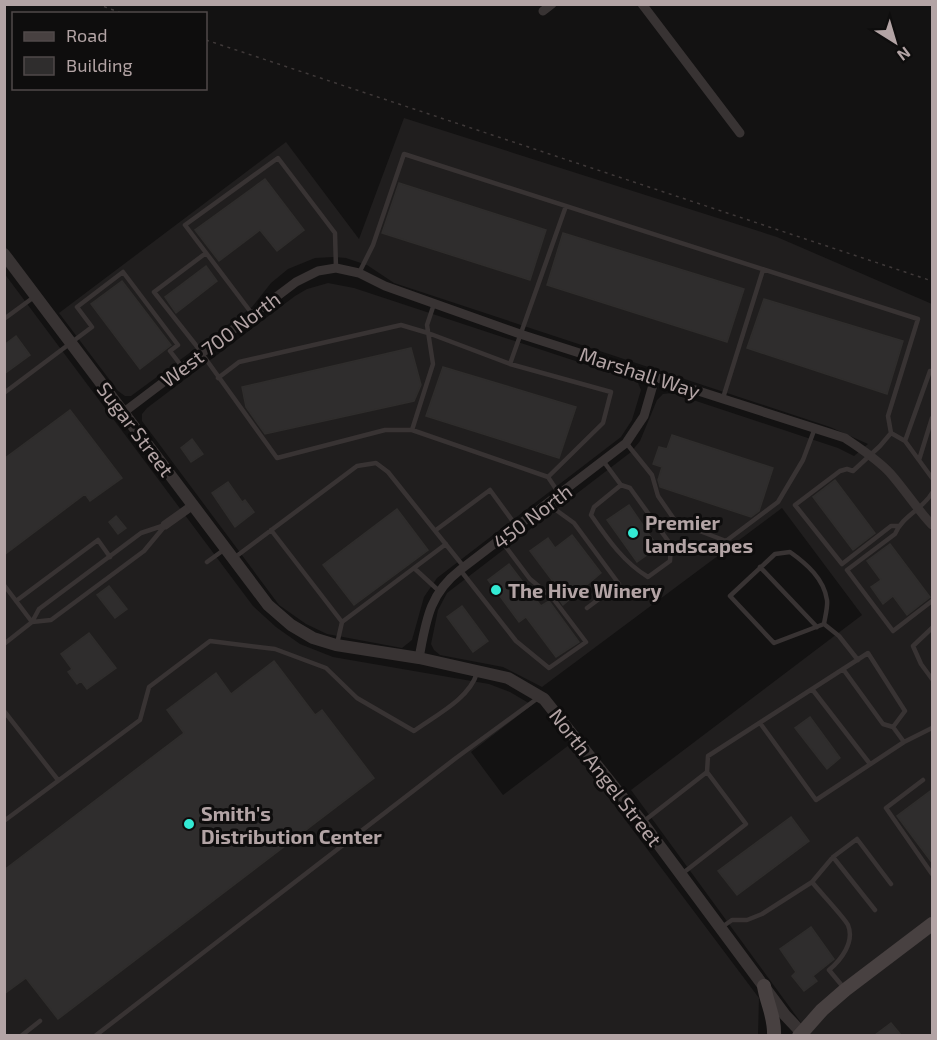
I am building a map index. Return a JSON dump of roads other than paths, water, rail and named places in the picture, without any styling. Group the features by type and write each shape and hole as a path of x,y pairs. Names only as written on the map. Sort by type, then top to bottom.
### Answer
{"main road":[{"path":"801,1034 822,1010 845,990 933,924"},
{"path":"764,986 766,1001 774,1022 774,1035"}],"street":[{"path":"543,11 552,4"},
{"path":"642,4 740,133"},
{"name":"Sugar Street","path":"4,254 268,605"},
{"name":"Marshall Way","path":"318,271 336,268 359,273 385,286 520,334 845,438 871,455 891,474 917,509 933,525"},
{"name":"West 700 North","path":"124,412 296,282 318,271"},
{"name":"450 North","path":"419,658 429,609 449,578 626,443 644,416 655,378"},
{"path":"165,525 193,505"},
{"name":"North Angel Street","path":"268,605 291,625 306,634 336,645 419,658 508,678 544,699 642,822 801,1034"}],"lane":[{"path":"359,273 373,245 404,154 918,319 888,416 891,433 904,441 933,478"},
{"path":"253,315 185,225 278,158 335,233 336,268"},
{"path":"510,364 566,206"},
{"path":"206,253 154,292 277,458 385,430 412,430 548,477 560,495"},
{"path":"723,398 763,270"},
{"path":"4,393 92,327 77,307 123,272 178,345 170,351 183,368"},
{"path":"4,319 36,295"},
{"path":"412,430 433,364 427,325 434,304"},
{"path":"218,378 239,362 401,325 510,364 611,392 603,423 548,477"},
{"path":"904,441 930,371 933,371"},
{"path":"919,460 933,418"},
{"path":"626,443 652,475 658,496 676,522 726,541 778,502 803,460 815,428"},
{"path":"891,433 853,471 847,469 840,471 795,505 842,564 891,526 898,526"},
{"path":"604,462 621,485 630,488 671,545 670,561 648,577 637,570 614,548 591,515 594,507 621,485"},
{"path":"207,562 229,554 271,530 357,466 376,463 388,472 436,530 516,641 549,669 586,642 552,597 530,579 500,539"},
{"path":"436,530 489,490 517,527"},
{"path":"933,493 898,526 895,534 847,570 893,631 933,601"},
{"path":"551,502 556,510 574,523 619,584 587,608"},
{"path":"4,644 32,622 39,609 141,533 165,525"},
{"path":"32,622 51,620 144,551 165,525"},
{"path":"271,530 342,622"},
{"path":"16,601 98,540 110,557"},
{"path":"336,645 342,622 446,544"},
{"path":"790,552 804,562 821,582 828,602 824,624 774,643 730,596 775,554 790,552"},
{"path":"760,567 817,627"},
{"path":"414,568 439,591"},
{"path":"4,585 32,622"},
{"path":"824,624 839,636 858,660"},
{"path":"933,628 914,646 921,664 933,679"},
{"path":"4,821 140,720 149,687 210,641 275,649 326,668 357,698 414,731 467,692 474,683 477,671"},
{"path":"680,875 746,824 708,772 708,756 867,653 905,711 893,727"},
{"path":"843,669 884,724 893,727 904,742"},
{"path":"812,689 870,764"},
{"path":"95,1035 540,696"},
{"path":"4,711 58,780"},
{"path":"760,723 816,800 904,742 933,728"},
{"path":"642,822 708,772"},
{"path":"923,780 886,808 933,874"},
{"path":"720,928 732,920 747,920 762,914 812,882 833,857 857,839 891,884"},
{"path":"833,857 875,910"},
{"path":"812,882 848,926 849,941 841,960 829,970 845,990"},
{"path":"21,1035 40,1021"}],"place":[{"name":"Premier landscapes","path":"633,533"},
{"name":"The Hive Winery","path":"496,590"},
{"name":"Smith's Distribution Center","path":"189,824"}]}
